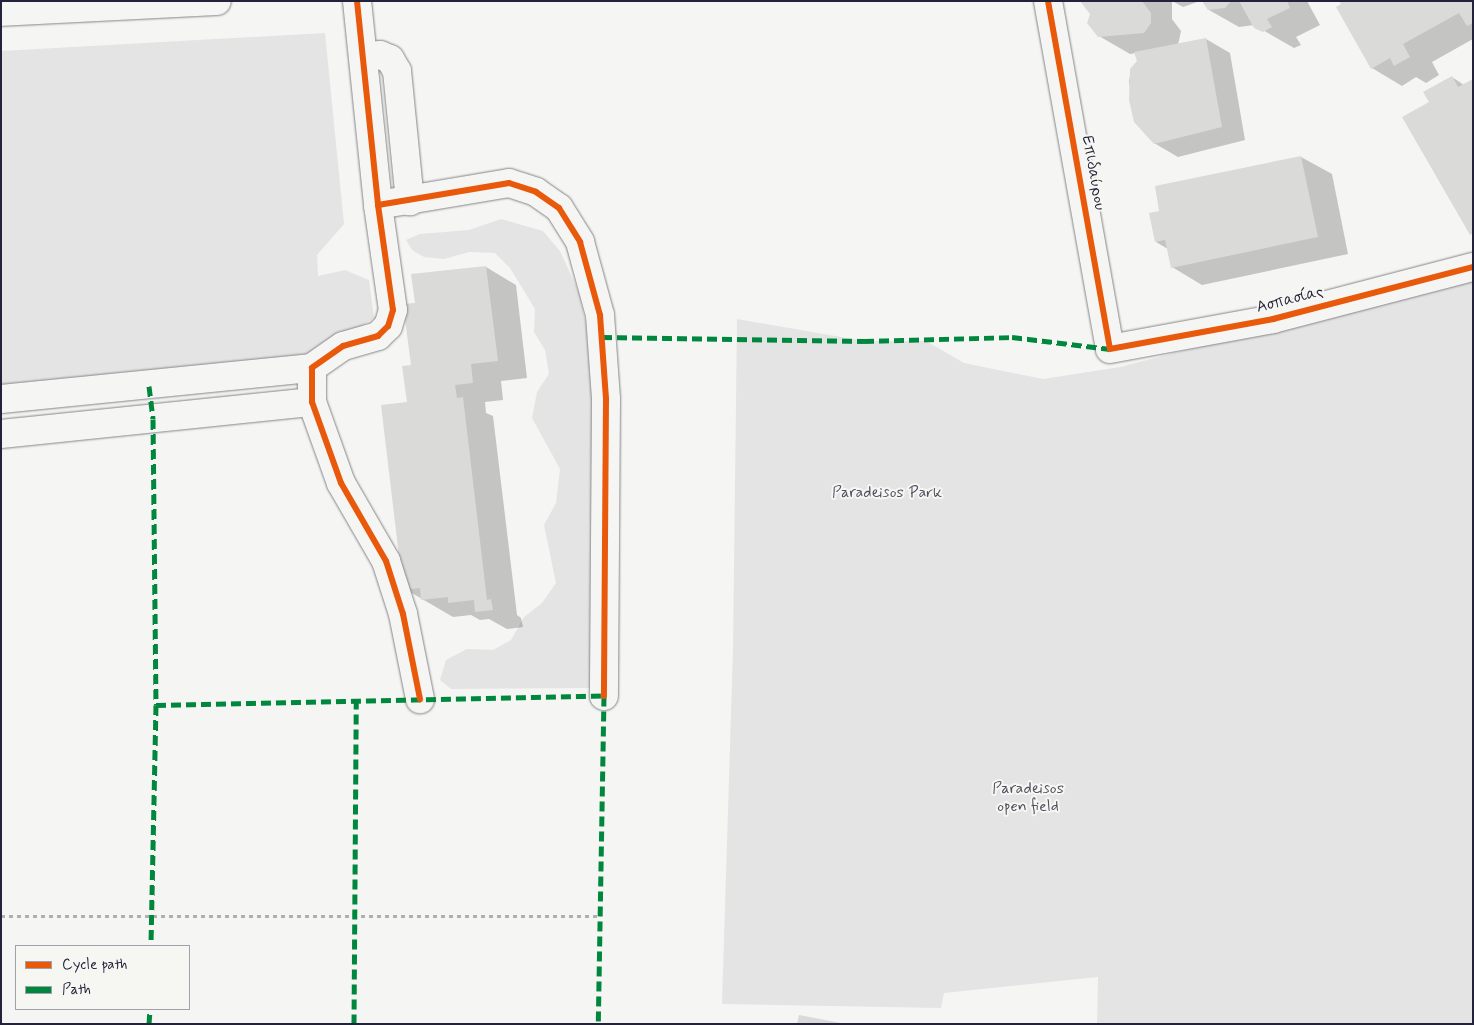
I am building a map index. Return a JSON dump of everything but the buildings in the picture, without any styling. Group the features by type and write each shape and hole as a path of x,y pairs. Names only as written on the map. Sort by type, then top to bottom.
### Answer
{"street":[{"path":"1,12 217,1"},
{"path":"1,399 312,368 343,346 378,336 391,319 392,301 378,205 357,1"},
{"name":"Επιδαύρου","path":"1048,1 1110,349"},
{"path":"363,56 380,55 390,59 397,71 410,200"},
{"path":"378,205 510,183 536,192 559,208 580,242 600,315 606,399 604,696"},
{"name":"Ασπασίας","path":"1110,349 1273,319 1473,267"},
{"path":"312,368 312,402 342,484 386,561 403,614 420,699"},
{"path":"1,434 312,402"}],"path":[{"path":"1,916 599,916"}],"green space":[{"path":"325,33 344,224 317,255 318,276 345,270 369,280 374,318 321,351 296,361 1,390 1,51"},
{"path":"501,219 543,231 560,251 579,292 590,344 597,420 591,688 451,689 440,680 446,660 467,649 493,650 511,640 524,617 542,603 556,583 544,525 556,503 560,469 532,418 537,392 549,374 545,350 534,332 535,309 510,268 495,253 469,252 444,259 424,257 412,250 406,240 420,234 469,230"},
{"path":"1473,276 1473,1024 1097,1024 1098,977 944,993 941,1008 722,1004 733,650 737,319 864,341 926,341 964,363 1043,379 1120,367"}],"marked path":[{"path":"602,337 864,341 1012,337 1110,349"},
{"path":"149,386 153,419 156,705 151,945"},
{"path":"156,705 604,696 598,1024"},
{"path":"354,1024 356,700"},
{"path":"149,1024 150,1010"}],"cycle path":[{"path":"357,1 378,205 393,310 388,326 378,336 343,346 312,368 312,402 341,483 386,561 403,614 420,699"},
{"path":"1048,1 1110,349 1273,319 1473,267"},
{"path":"378,205 509,183 536,192 559,208 580,242 600,315 606,399 604,696"}],"park label":[{"name":"Paradeisos Park","path":"887,493"},
{"name":"Paradeisos open field","path":"1028,798"}]}
